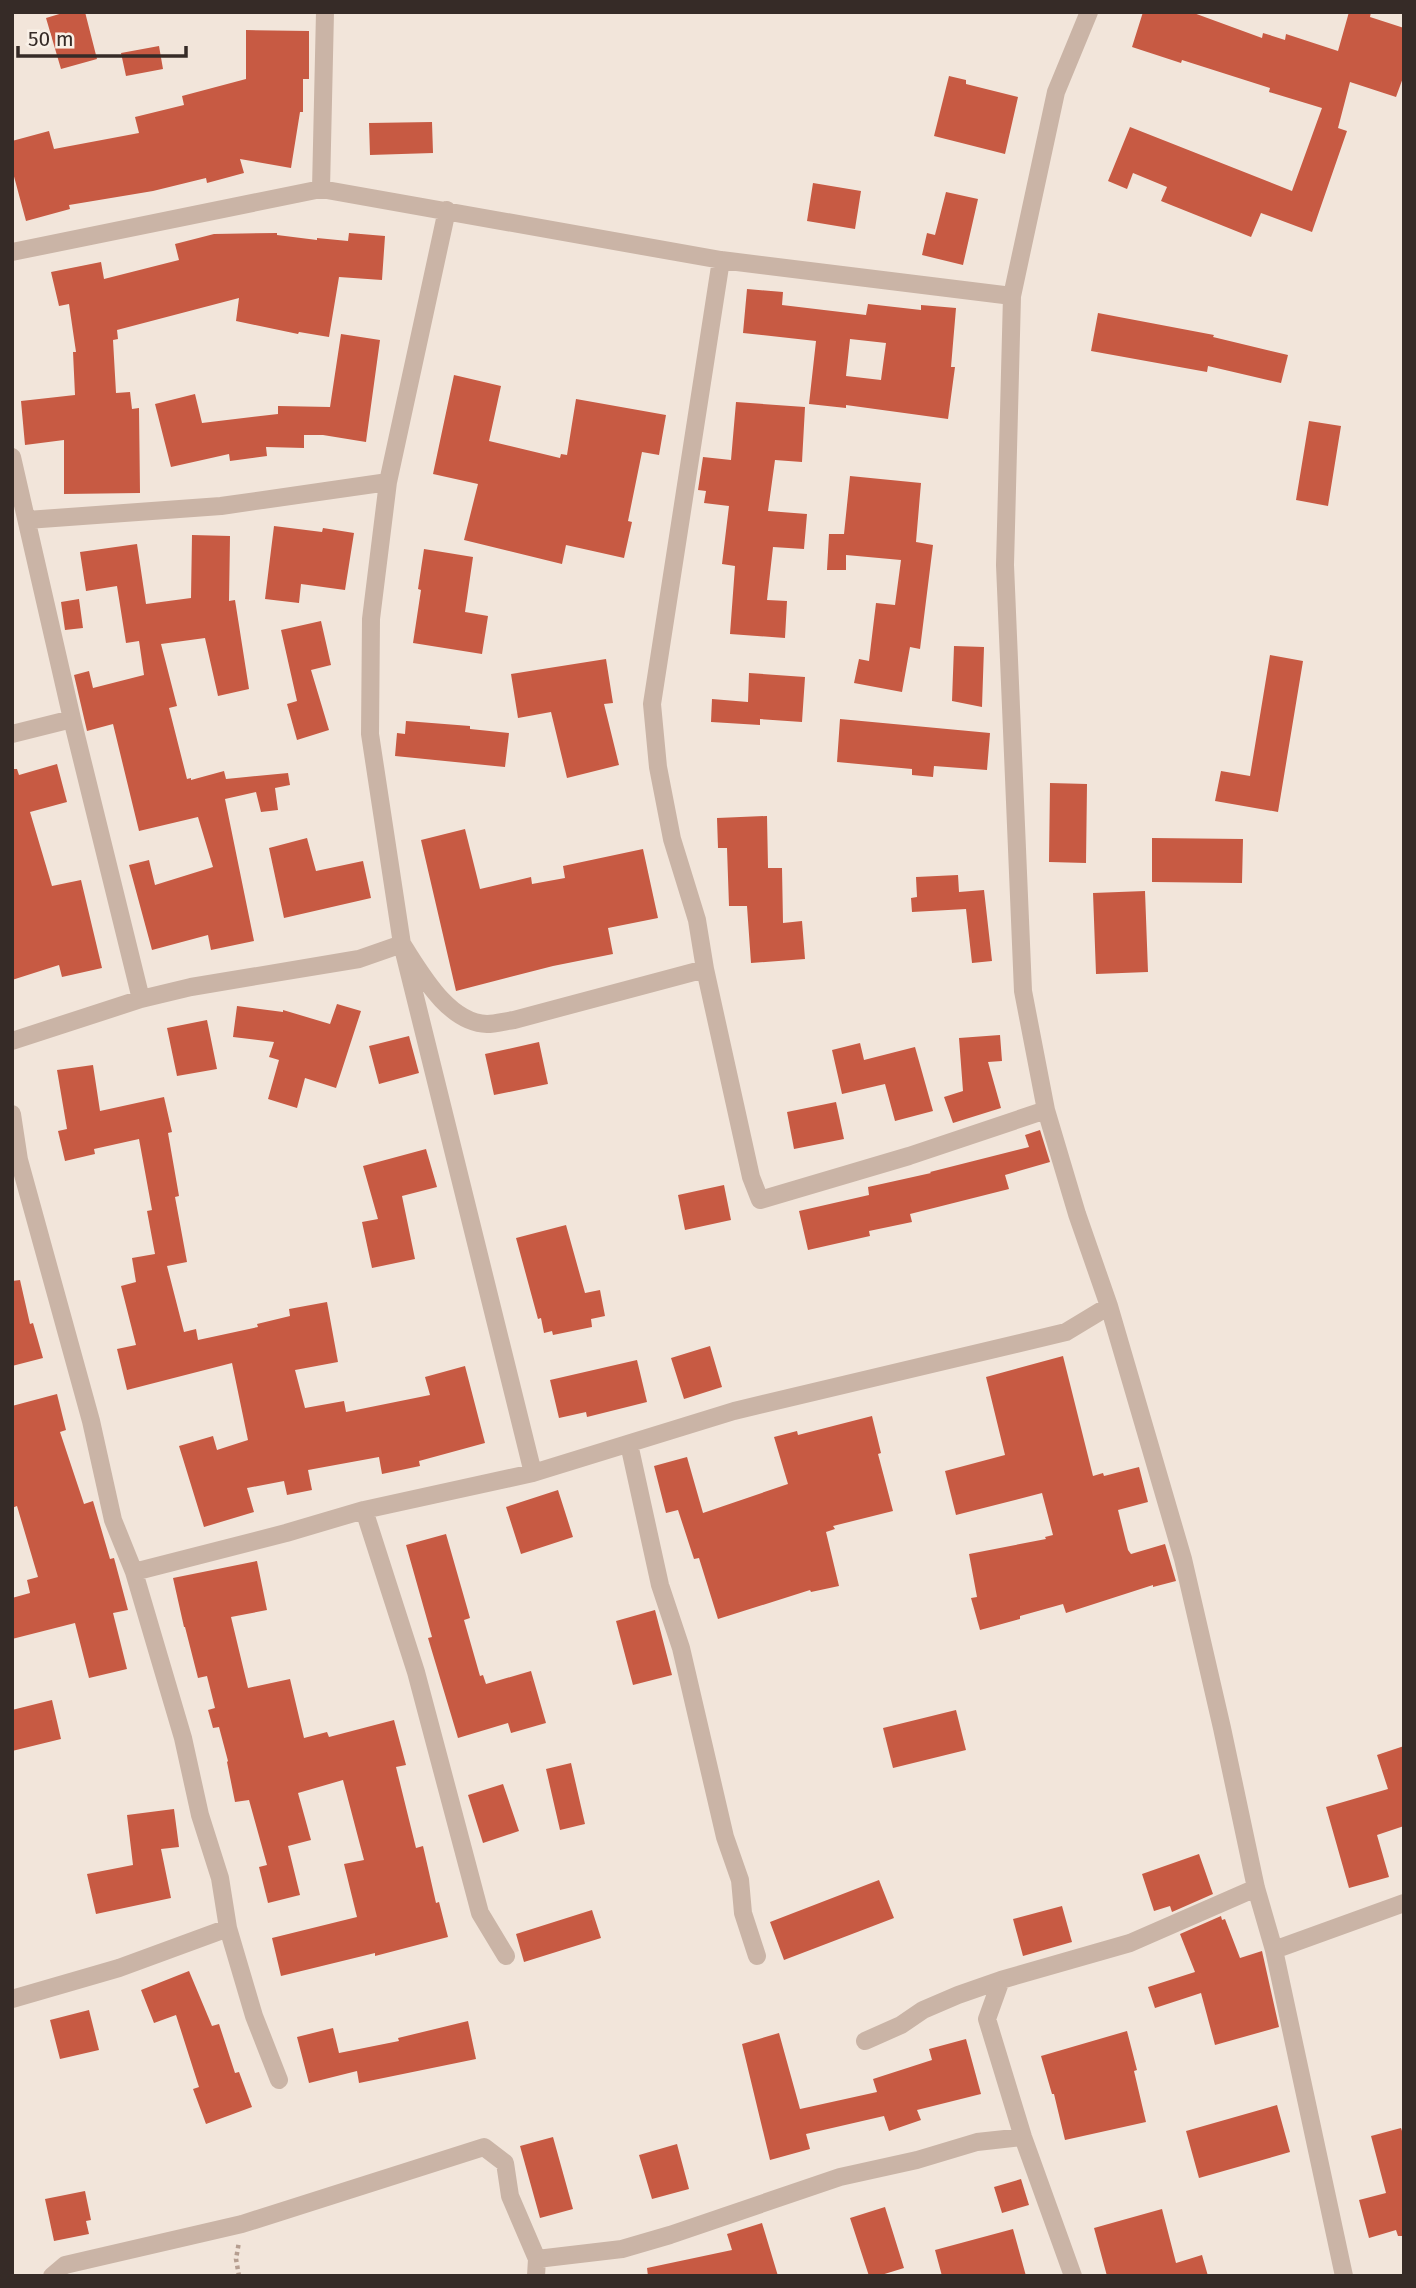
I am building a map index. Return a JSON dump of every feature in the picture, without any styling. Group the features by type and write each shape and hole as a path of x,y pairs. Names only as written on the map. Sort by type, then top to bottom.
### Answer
{"street":[{"path":"321,189 324,12"},
{"path":"1089,12 1056,92 1012,296 1005,565 1023,991 1046,1110 1077,1214 1109,1306 1183,1559 1256,1888 1274,1951 1344,2276"},
{"path":"12,252 321,189 721,260 1012,296"},
{"path":"447,210 388,482 371,619 370,734 402,944 533,1473"},
{"path":"721,260 652,704 658,767 670,827 697,920 705,969 751,1177 760,1200 909,1156 1046,1110"},
{"path":"12,457 72,719 141,999"},
{"path":"27,520 221,506 388,482"},
{"path":"12,734 72,719"},
{"path":"402,944 434,993 459,1015 485,1024 514,1020 705,969"},
{"path":"12,1041 141,999 191,986 359,959 402,944"},
{"path":"12,1114 19,1160 91,1422 113,1520 134,1572 183,1738 200,1815 220,1878 228,1927 254,2016 279,2080"},
{"path":"134,1572 364,1510 533,1473 734,1411 1066,1332 1109,1306"},
{"path":"629,1444 660,1585 681,1648 725,1837 740,1880 743,1913 757,1956"},
{"path":"364,1510 416,1672 480,1913 506,1956"},
{"path":"864,2041 901,2025 923,2010 1001,1980 1130,1943 1256,1888"},
{"path":"1274,1951 1404,1903"},
{"path":"12,1999 118,1968 228,1927"},
{"path":"1001,1980 987,2019 1023,2137 1073,2276"},
{"path":"52,2276 65,2265 242,2224 484,2147 505,2163 510,2196 536,2268 622,2249 670,2235 839,2177 917,2160 977,2143 1023,2137"}],"path":[{"path":"239,2276 236,2259 242,2224"}],"building":[{"path":"66,12 85,12 97,59 61,69 46,18"},
{"path":"1143,12 1191,12 1262,38 1263,33 1285,40 1286,34 1338,51 1349,12 1371,12 1370,17 1404,28 1404,75 1396,97 1350,82 1338,128 1347,131 1312,232 1261,213 1251,237 1161,201 1167,187 1133,173 1127,189 1108,181 1130,127 1292,191 1322,108 1269,92 1270,88 1132,47"},
{"path":"246,30 309,31 309,79 303,79 303,112 300,112 291,168 240,159 244,173 207,183 206,178 153,191 69,205 70,209 26,221 12,169 12,141 49,131 54,149 139,133 135,117 184,105 182,96 246,79"},
{"path":"159,46 163,69 126,76 121,53"},
{"path":"949,76 966,80 966,84 1018,97 1005,154 934,136"},
{"path":"432,122 433,153 370,155 369,123"},
{"path":"813,183 861,191 855,229 807,221"},
{"path":"946,192 978,199 963,265 922,255 927,233 935,235"},
{"path":"277,233 317,240 348,241 349,233 385,236 382,280 339,277 329,337 298,334 236,321 239,298 117,330 118,339 113,340 116,393 130,392 132,409 139,408 140,493 64,494 64,440 25,445 21,401 75,395 73,352 76,352 69,304 59,306 51,272 101,262 104,279 179,260 175,244 214,234"},
{"path":"747,289 783,292 782,305 866,315 868,304 921,310 921,305 956,308 951,367 955,367 948,419 846,405 846,408 809,404 816,341 743,333","holes":["850,339 886,343 881,380 846,376"]},
{"path":"1098,313 1214,335 1213,337 1288,355 1281,383 1208,366 1207,372 1091,351"},
{"path":"341,334 380,340 366,442 323,435 304,435 304,448 266,447 267,456 230,461 229,454 171,467 155,404 195,394 202,423 278,414 278,406 330,407"},
{"path":"454,375 501,386 489,441 560,458 561,454 567,455 576,399 666,415 659,455 642,452 628,521 632,522 624,558 566,545 562,564 464,540 478,484 433,474"},
{"path":"736,402 805,407 802,462 775,460 768,511 807,514 804,549 773,547 767,600 787,601 785,638 730,634 735,566 722,564 729,506 704,503 706,491 698,490 703,457 731,460"},
{"path":"1309,421 1341,426 1328,506 1296,500"},
{"path":"850,476 921,483 916,542 933,545 920,649 910,647 902,692 854,683 859,659 869,661 876,603 895,605 901,560 846,555 846,570 827,570 829,534 844,534"},
{"path":"274,526 322,532 323,528 354,533 345,590 301,584 299,603 265,599"},
{"path":"192,535 230,536 229,601 235,600 249,689 218,696 205,638 161,644 177,706 169,708 187,779 224,771 226,779 288,773 290,785 275,788 278,810 261,812 256,792 225,799 254,941 211,950 208,935 152,950 129,865 149,860 155,885 213,867 198,817 139,831 113,724 87,731 74,675 89,671 93,688 144,675 139,641 126,643 117,586 86,591 80,552 137,544 146,604 191,598"},
{"path":"424,549 473,557 465,612 488,616 482,654 413,643"},
{"path":"79,599 83,628 65,630 61,602"},
{"path":"321,621 331,665 311,670 329,730 297,740 287,704 297,701 281,630"},
{"path":"954,646 984,647 982,707 952,701"},
{"path":"1270,655 1303,661 1278,812 1215,801 1221,771 1250,776"},
{"path":"606,659 613,703 604,704 619,765 567,778 551,712 518,718 511,674"},
{"path":"749,673 805,677 802,722 760,719 760,725 711,722 712,699 748,702"},
{"path":"840,719 990,733 987,770 934,766 933,777 912,775 912,769 837,762"},
{"path":"406,721 470,726 470,729 509,733 505,767 395,756 397,733 405,734"},
{"path":"57,764 67,802 30,812 52,886 81,880 102,968 62,977 59,965 12,980 12,769 17,769 19,775"},
{"path":"1050,783 1087,784 1086,863 1049,862"},
{"path":"767,816 768,868 782,868 783,923 802,921 805,959 751,963 747,906 729,906 727,848 718,848 717,818"},
{"path":"465,829 480,889 531,877 532,884 565,878 563,866 643,849 658,918 608,928 613,954 456,991 421,840"},
{"path":"307,838 316,871 363,861 371,898 284,918 269,848"},
{"path":"1152,838 1243,839 1242,883 1152,882"},
{"path":"958,875 959,892 984,890 992,961 972,963 966,909 912,912 911,898 917,897 916,877"},
{"path":"1145,891 1148,972 1096,974 1093,893"},
{"path":"337,1004 361,1011 336,1088 305,1078 297,1108 268,1099 279,1060 269,1057 274,1042 233,1037 237,1006 283,1010 330,1024"},
{"path":"207,1020 217,1069 177,1076 167,1028"},
{"path":"1000,1035 1002,1061 988,1062 1001,1108 953,1123 944,1097 963,1091 959,1038"},
{"path":"409,1036 419,1073 379,1084 369,1046"},
{"path":"539,1042 548,1084 494,1095 485,1054"},
{"path":"860,1043 864,1060 915,1047 933,1111 895,1121 885,1084 842,1094 832,1050"},
{"path":"93,1065 100,1111 164,1097 172,1132 168,1133 179,1196 175,1197 187,1262 167,1266 184,1332 196,1329 198,1340 258,1327 257,1324 290,1316 289,1309 327,1302 338,1362 295,1370 305,1408 344,1401 346,1412 430,1395 425,1377 465,1366 485,1443 419,1461 420,1466 382,1474 379,1457 308,1470 312,1490 287,1495 284,1481 247,1488 254,1512 204,1527 179,1446 213,1436 217,1450 248,1440 232,1363 127,1390 117,1349 136,1345 121,1286 136,1282 132,1258 155,1254 147,1211 152,1210 139,1139 94,1149 95,1154 65,1161 58,1131 67,1129 57,1070"},
{"path":"836,1102 844,1139 794,1149 787,1112"},
{"path":"1040,1130 1050,1162 1005,1175 1009,1189 910,1214 912,1222 869,1231 870,1236 808,1250 799,1211 869,1195 868,1187 1029,1147 1025,1135"},
{"path":"426,1149 437,1187 402,1196 415,1259 372,1268 362,1222 378,1219 363,1166"},
{"path":"724,1185 731,1220 685,1230 678,1195"},
{"path":"566,1225 585,1293 600,1290 605,1316 591,1319 592,1327 553,1335 552,1331 544,1333 541,1318 538,1319 516,1238"},
{"path":"20,1280 30,1324 33,1323 43,1358 12,1366 12,1281"},
{"path":"710,1346 722,1387 684,1399 671,1358"},
{"path":"1063,1356 1093,1476 1103,1473 1104,1476 1139,1467 1148,1502 1118,1510 1128,1550 1131,1554 1165,1544 1176,1581 1153,1585 1066,1613 1063,1604 980,1630 971,1598 977,1597 969,1554 1046,1539 1045,1537 1053,1535 1042,1493 956,1515 945,1471 1005,1455 986,1377"},
{"path":"637,1360 647,1402 587,1417 586,1412 559,1418 550,1380"},
{"path":"57,1394 66,1430 60,1432 84,1504 93,1501 110,1559 114,1558 128,1610 113,1613 127,1669 89,1678 75,1623 12,1639 12,1598 30,1593 27,1580 38,1577 17,1506 12,1508 12,1406"},
{"path":"872,1416 881,1453 878,1454 893,1511 833,1526 835,1529 826,1532 839,1586 811,1592 810,1590 718,1619 699,1558 694,1559 678,1510 666,1513 654,1466 687,1457 703,1513 788,1484 774,1437 797,1431 798,1435"},
{"path":"558,1490 573,1537 521,1554 506,1507"},
{"path":"446,1534 470,1618 464,1620 480,1676 483,1675 486,1684 531,1671 546,1723 511,1733 508,1723 458,1738 428,1638 432,1637 406,1545"},
{"path":"257,1561 267,1610 231,1617 248,1688 290,1679 304,1738 327,1732 329,1737 394,1720 406,1765 396,1767 416,1848 423,1846 436,1903 439,1902 448,1937 281,1976 272,1938 357,1917 344,1864 364,1860 343,1780 298,1793 311,1840 288,1846 300,1895 268,1903 259,1867 267,1865 249,1800 235,1802 219,1727 213,1728 208,1710 215,1708 207,1676 198,1678 173,1578"},
{"path":"655,1610 672,1675 633,1685 616,1621"},
{"path":"52,1700 61,1739 12,1751 12,1710"},
{"path":"956,1710 966,1750 893,1768 883,1728"},
{"path":"1404,1746 1404,1826 1377,1835 1389,1877 1349,1888 1326,1807 1388,1789 1377,1755"},
{"path":"571,1763 585,1824 560,1830 546,1769"},
{"path":"503,1784 519,1831 483,1843 468,1795"},
{"path":"174,1809 179,1847 161,1849 171,1898 96,1914 87,1874 133,1865 127,1815"},
{"path":"1199,1854 1213,1894 1172,1912 1170,1906 1154,1911 1142,1874"},
{"path":"879,1880 894,1918 784,1960 770,1922"},
{"path":"1062,1906 1072,1942 1023,1956 1013,1919"},
{"path":"592,1910 601,1938 524,1962 516,1934"},
{"path":"1221,1916 1222,1920 1225,1919 1240,1958 1262,1951 1279,2027 1215,2045 1201,1993 1155,2008 1148,1987 1195,1972 1180,1934"},
{"path":"189,1971 212,2026 219,2024 235,2073 239,2072 252,2107 206,2124 193,2089 199,2087 176,2015 154,2023 141,1990"},
{"path":"89,2010 99,2050 60,2059 50,2020"},
{"path":"468,2021 476,2059 359,2083 357,2071 309,2083 297,2037 333,2028 339,2053 399,2041 398,2038"},
{"path":"1127,2031 1146,2122 1065,2140 1041,2056"},
{"path":"779,2033 800,2109 877,2092 873,2079 932,2060 929,2049 966,2039 981,2094 917,2110 921,2120 889,2131 884,2116 806,2134 810,2149 770,2160 742,2044"},
{"path":"1277,2105 1290,2152 1199,2178 1186,2131"},
{"path":"1401,2128 1404,2137 1404,2236 1398,2236 1396,2230 1369,2238 1359,2200 1386,2193 1371,2136"},
{"path":"553,2137 573,2209 540,2218 520,2146"},
{"path":"677,2144 689,2189 652,2199 639,2155"},
{"path":"1021,2179 1029,2205 1002,2213 994,2187"},
{"path":"85,2191 91,2220 86,2221 89,2234 54,2241 45,2199"},
{"path":"885,2207 904,2268 869,2276 850,2218"},
{"path":"1162,2209 1176,2263 1202,2255 1208,2276 1107,2276 1094,2228"},
{"path":"762,2223 778,2276 648,2276 647,2268 732,2250 727,2234"},
{"path":"1013,2229 1026,2276 942,2276 935,2250"}]}
